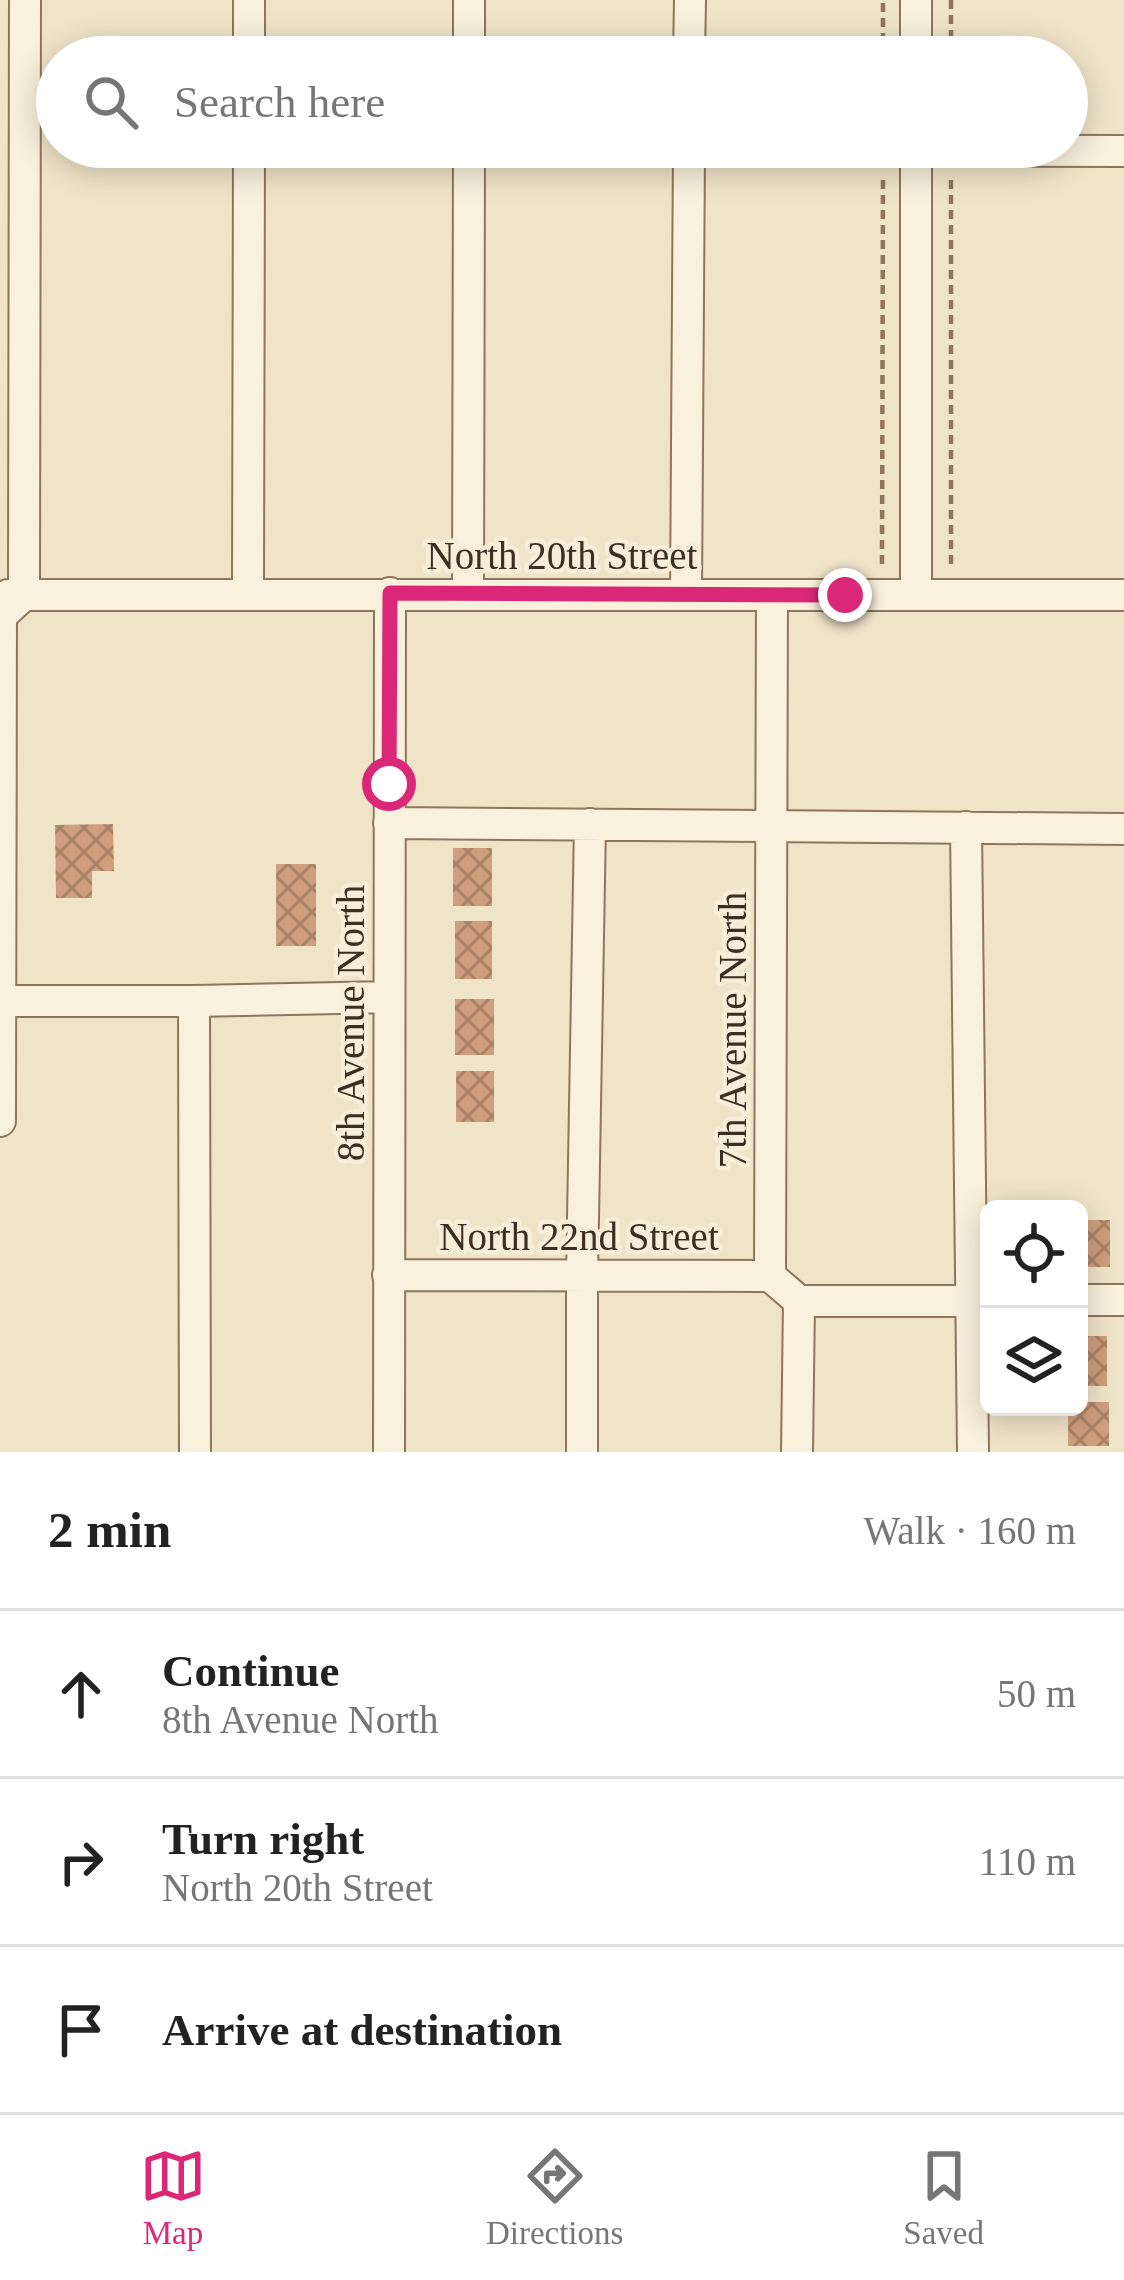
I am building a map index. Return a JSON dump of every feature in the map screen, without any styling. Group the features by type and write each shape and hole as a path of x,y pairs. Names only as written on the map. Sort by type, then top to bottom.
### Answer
{"street":[{"path":"0,1120 1,616 12,595 26,0"},
{"path":"249,0 249,36"},
{"path":"469,0 469,36"},
{"path":"689,36 690,0"},
{"path":"916,0 916,36"},
{"path":"1088,151 1124,151"},
{"path":"248,595 249,168"},
{"path":"468,594 469,168"},
{"path":"686,594 689,168"},
{"path":"916,168 916,595"},
{"name":"8th Avenue North","path":"389,1452 390,593"},
{"name":"North 20th Street","path":"12,595 1124,595"},
{"name":"7th Avenue North","path":"770,1276 772,595"},
{"path":"389,823 1124,829"},
{"path":"582,1452 590,824"},
{"path":"966,827 980,1269"},
{"path":"2,1001 389,997"},
{"path":"194,1001 194,1452"},
{"name":"North 22nd Street","path":"388,1275 770,1276"},
{"path":"770,1276 799,1301 980,1301"},
{"path":"1088,1300 1124,1300"},
{"path":"797,1452 799,1301"},
{"path":"974,1452 981,1308"}],"path":[{"path":"883,0 883,36"},
{"path":"951,0 951,36"},
{"path":"882,595 883,168"},
{"path":"950,564 951,168"}],"building":[{"path":"113,824 114,871 92,871 92,898 56,898 55,825"},
{"path":"453,848 492,848 492,906 453,906"},
{"path":"276,864 316,864 316,946 276,946"},
{"path":"455,921 492,921 492,979 455,979"},
{"path":"455,999 494,999 494,1055 455,1055"},
{"path":"456,1071 494,1071 494,1122 456,1122"},
{"path":"1088,1220 1110,1220 1110,1267 1088,1267"},
{"path":"1088,1336 1107,1336 1107,1386 1088,1386"},
{"path":"1088,1402 1109,1402 1109,1446 1068,1446 1068,1416 1088,1416"}],"route":[{"path":"389,784 390,593 845,595"}]}
